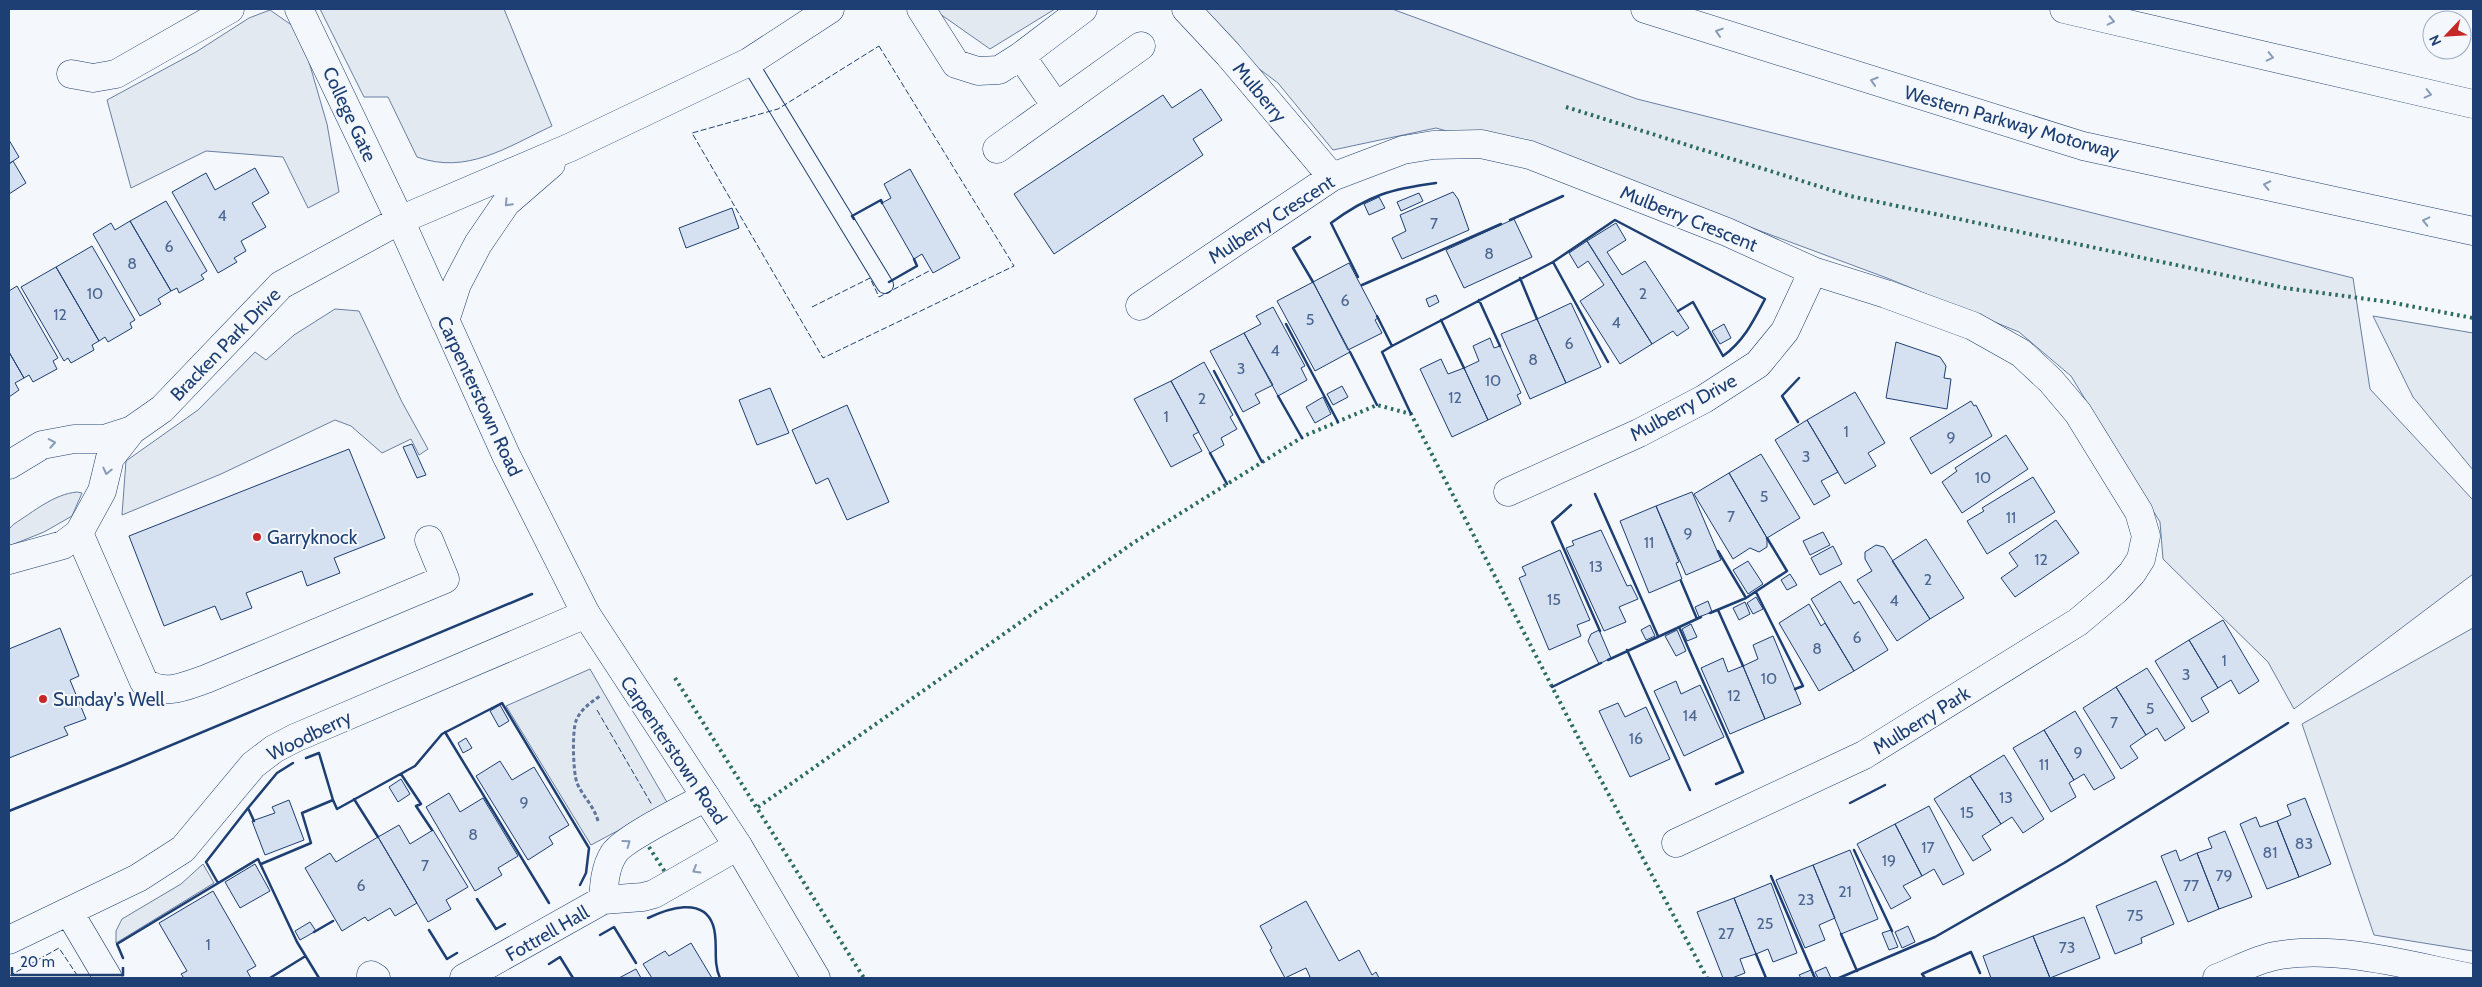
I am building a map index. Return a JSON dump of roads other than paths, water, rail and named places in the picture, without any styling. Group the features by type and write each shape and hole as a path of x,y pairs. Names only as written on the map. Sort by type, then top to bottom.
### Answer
{"main road":[{"path":"71,74 94,78 116,74 230,9"},
{"name":"College Gate","path":"299,9 400,220"},
{"path":"400,220 570,147 749,62 830,9"},
{"path":"921,9 956,64 978,71 999,70 1021,56 1083,9"},
{"name":"Mulberry","path":"1186,9 1228,54 1332,177"},
{"name":"Western Parkway Motorway","path":"1645,9 2083,146 2473,232"},
{"path":"2064,9 2473,104"},
{"path":"997,149 1141,46"},
{"path":"1021,56 1056,106"},
{"name":"Mulberry Crescent","path":"1140,306 1332,177 1403,150 1433,145 1481,144 1530,154 1726,232 1813,271 1886,294 1973,326 2021,353 2051,380 2078,413 2139,512 2146,536 2141,559"},
{"path":"445,321 457,284 478,244 506,203 570,147"},
{"name":"Carpenterstown Road","path":"400,220 506,455 586,614 738,846 816,978"},
{"name":"Bracken Park Drive","path":"9,560 63,545 79,533 102,490 110,458 132,430 162,409 282,285 400,220"},
{"name":"Mulberry Drive","path":"1508,492 1640,433 1704,399 1758,364 1785,331 1813,271"},
{"name":"Bracken Park Drive","path":"9,465 42,445 74,439 104,439 132,430"},
{"path":"79,533 144,682 153,688 173,690 206,679 445,579 429,540"},
{"name":"Mulberry Park","path":"1676,843 1864,755 2078,622 2116,590 2132,573 2141,559"},
{"name":"Woodberry","path":"9,940 138,878 183,849 253,766 274,749 295,738 586,614"},
{"name":"Fottrell Hall","path":"603,900 604,881 613,853 631,839 706,797"},
{"name":"Fottrell Hall","path":"464,978 603,900 643,897 654,894 738,846"},
{"path":"69,912 108,978"},
{"path":"2217,978 2272,956 2302,951 2336,952 2472,978"}],"lane":[{"path":"749,62 885,285"}],"place":[{"name":"Garryknock","path":"257,537"},
{"name":"Sunday's Well","path":"43,699"}]}
